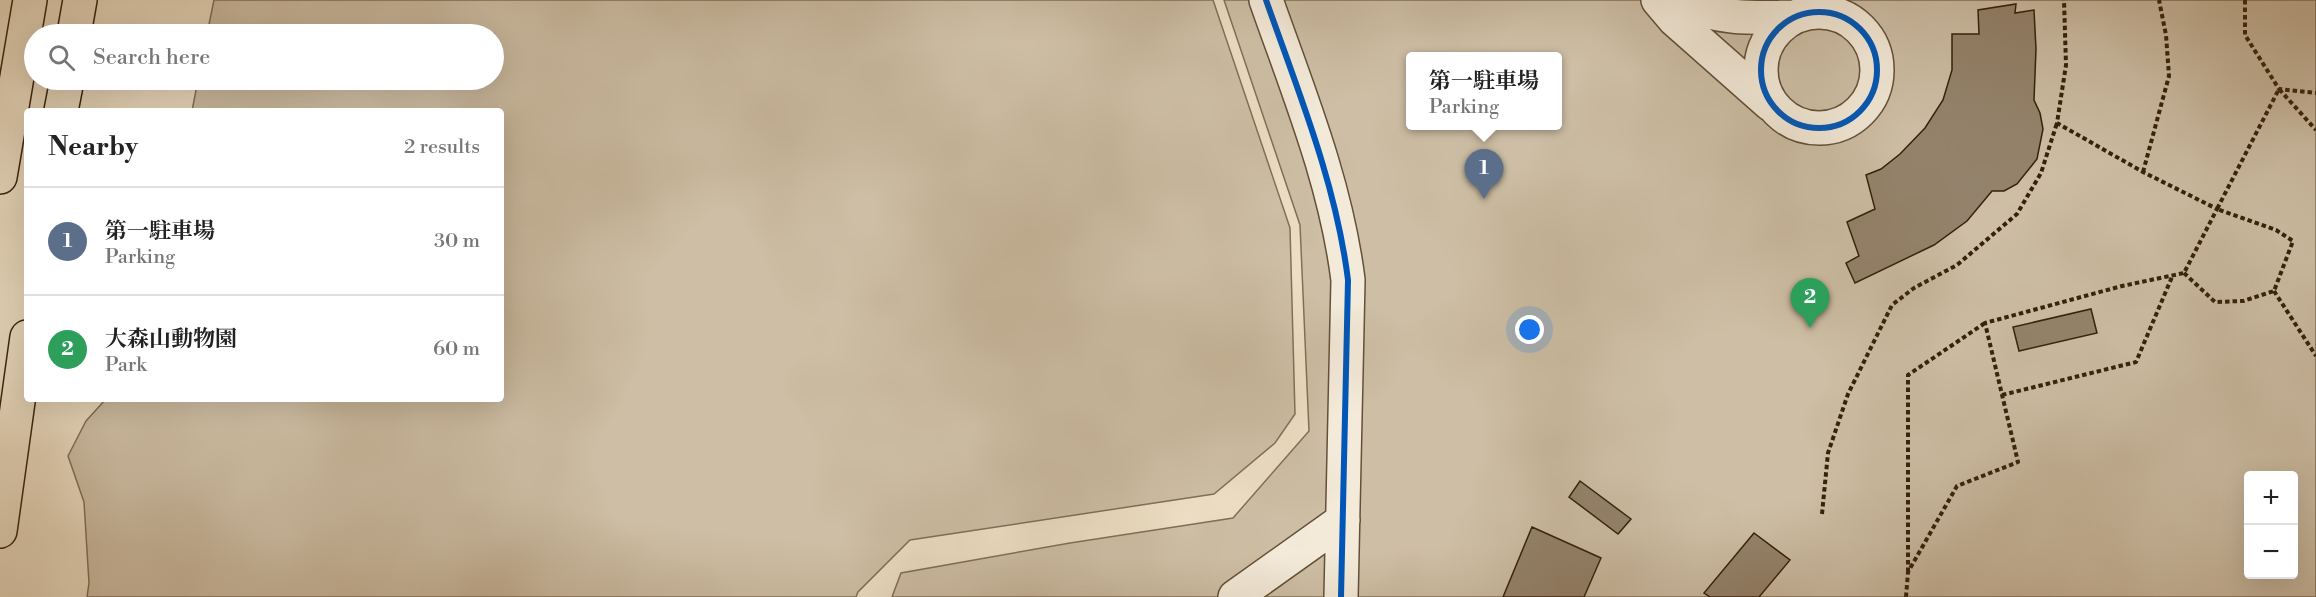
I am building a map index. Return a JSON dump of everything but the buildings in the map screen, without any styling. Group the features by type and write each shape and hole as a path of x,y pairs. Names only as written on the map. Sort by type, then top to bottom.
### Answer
{"highway":[{"path":"26,24 30,0"},
{"path":"76,24 80,0"},
{"path":"0,177 24,35"},
{"path":"61,108 64,90"},
{"path":"0,531 24,359"}],"street":[{"path":"1266,0 1320,156 1344,243 1348,280 1348,360 1341,597"},
{"path":"1658,0 1675,20 1776,110 1790,121 1808,127 1828,127 1846,122 1862,110 1872,93 1877,74 1876,55 1867,37 1854,22 1836,14 1816,11 1794,17 1781,24 1769,39 1761,56 1760,75 1765,93 1776,110"},
{"path":"1679,0 1691,7 1743,18 1794,17"},
{"path":"1235,597 1343,520"}],"path":[{"path":"1822,514 1828,453 1848,394 1892,305 1914,288 1957,265 2017,214 2041,173 2057,123 2066,65 2064,0"},
{"path":"2143,172 2169,76 2166,35 2159,0"},
{"path":"2245,0 2245,35 2279,89 2316,130"},
{"path":"2279,89 2316,93"},
{"path":"1906,597 1908,581 1908,375 1985,323 2122,286 2184,273 2279,89"},
{"path":"2057,123 2143,172 2217,209 2276,230 2293,241 2274,291"},
{"path":"2184,273 2215,302 2243,301 2274,291"},
{"path":"2002,394 2136,362 2172,276"},
{"path":"2274,291 2316,356"},
{"path":"1908,581 1908,572 1957,486 2018,462 1985,323"}],"shaded area":[{"path":"214,0 1213,0 1290,228 1295,414 1275,443 1214,494 910,540 858,592 856,597 87,597 89,583 84,502 68,456 86,421 103,402 504,402 504,108 193,108 196,90 504,90 504,24 209,24"},
{"path":"1224,0 2316,0 2316,597 892,597 901,573 1070,543 1233,518 1309,431 1300,225"}],"cycle path":[{"path":"1266,0 1325,173 1335,208 1348,280 1341,597"},
{"path":"1819,12 1841,16 1860,29 1873,48 1877,70 1873,92 1860,111 1841,124 1819,128 1797,124 1778,111 1765,92 1761,70 1765,48 1778,29 1797,16 1819,12"}],"place":[{"name":"第一駐車場","path":"1484,199"},
{"name":"大森山動物園","path":"1810,328"}]}
